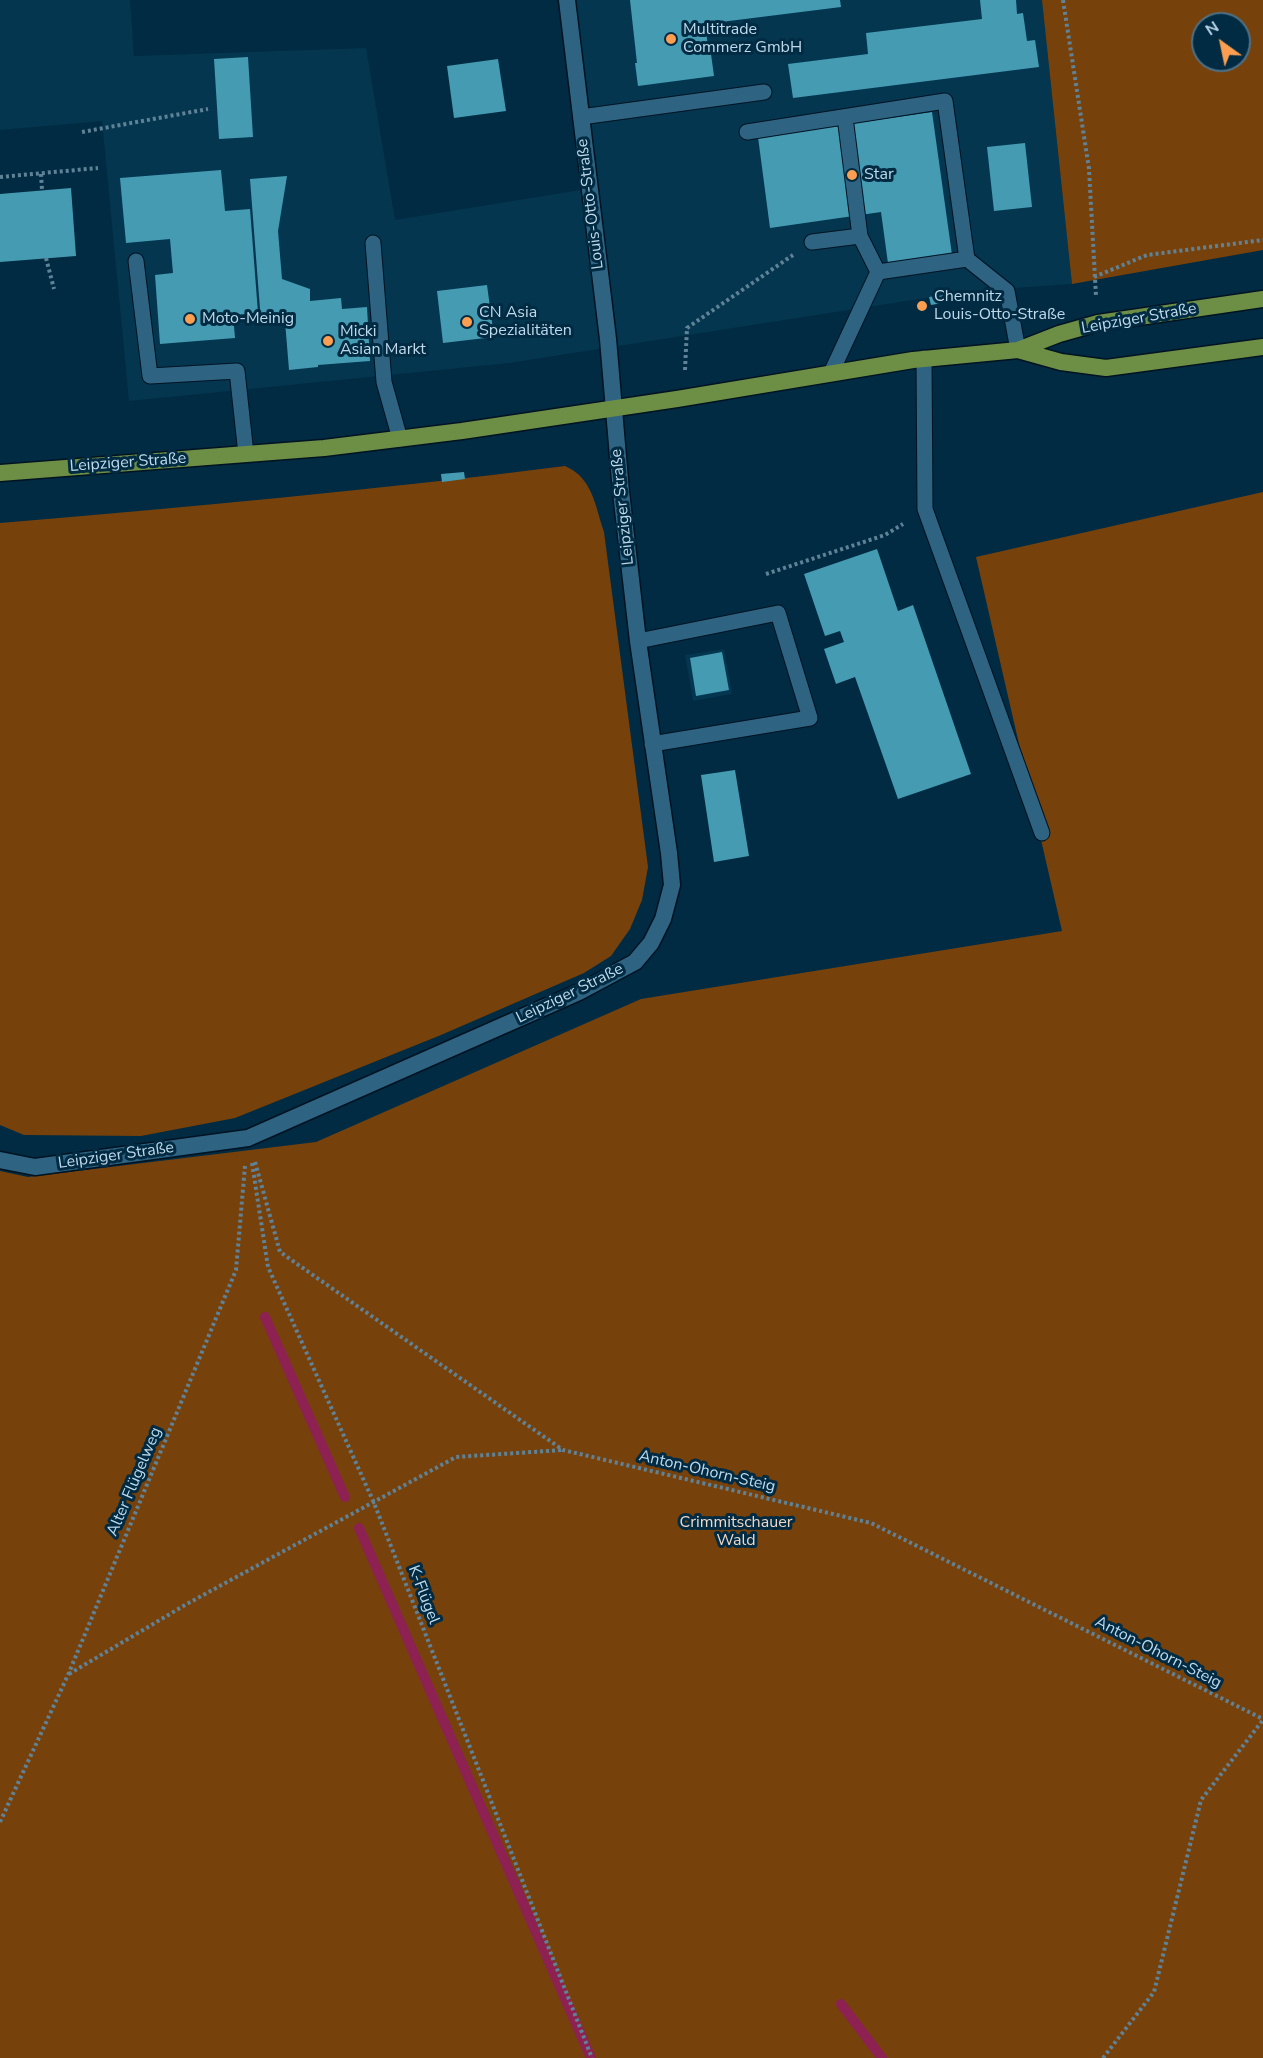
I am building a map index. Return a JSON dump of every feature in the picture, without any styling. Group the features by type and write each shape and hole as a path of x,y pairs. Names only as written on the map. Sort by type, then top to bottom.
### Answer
{"main road":[{"name":"Leipziger Straße","path":"0,473 324,448 400,439 614,408 924,358 1018,350 1059,334 1098,323 1263,299"},
{"name":"Leipziger Straße","path":"1018,350 1061,362 1106,368 1263,347"}],"street":[{"name":"Louis-Otto-Straße","path":"567,0 608,339 614,408"},
{"name":"Leipziger Straße","path":"0,1160 35,1167 248,1138 579,992 635,962 651,943 663,919 672,885 638,641 614,408"}],"lane":[{"path":"581,117 764,92"},
{"path":"747,132 945,102 968,259 1007,291 1018,350"},
{"path":"845,117 860,236 878,272"},
{"path":"812,242 860,236"},
{"path":"373,243 384,382 400,439"},
{"path":"878,272 968,259"},
{"path":"136,261 150,376 237,371 246,454"},
{"path":"831,373 878,272"},
{"path":"924,358 925,509 1042,833"},
{"path":"638,641 778,614 810,718 652,744"}],"path":[{"path":"1063,0 1089,169 1098,323"},
{"path":"82,132 208,109"},
{"path":"0,177 98,168"},
{"path":"41,174 42,190"},
{"path":"1094,277 1147,255 1263,240"},
{"path":"684,397 687,328 812,242"},
{"path":"46,258 54,289"},
{"path":"766,574 885,535"},
{"name":"Anton-Ohorn-Steig","path":"248,1138 280,1252 564,1450 871,1523 1263,1719"},
{"name":"K-Flügel","path":"248,1138 268,1267 374,1503 592,2058"},
{"name":"Alter Flügelweg","path":"0,1822 68,1675 236,1270 248,1138"},
{"path":"68,1675 185,1605 456,1456 564,1450"},
{"path":"1103,2058 1154,1992 1201,1800 1263,1719"}],"shaded area":[{"path":"0,0 130,0 134,56 366,48 395,220 587,189 559,0 1042,0 1072,284 970,291 509,363 129,401 102,121 0,130"},
{"path":"724,649 732,694 693,701 685,655"}],"green space":[{"path":"1042,0 1263,0 1263,250 1072,284"},
{"path":"565,466 574,471 587,485 604,532 648,867 642,900 630,929 611,956 584,973 441,1035 235,1118 141,1136 24,1135 0,1125 0,523 283,498"},
{"name":"Crimmitschauer Wald","path":"1263,492 1263,2058 0,2058 0,1171 28,1177 316,1142 641,999 1062,931 976,557"}],"building":[{"name":"Multitrade Commerz GmbH","path":"630,0 840,0 841,7 705,24 714,76 638,86"},
{"path":"980,0 1016,0 1017,14 1023,13 1027,41 1035,40 1039,67 793,98 788,64 868,54 866,33 982,19"},
{"path":"248,57 253,137 219,139 214,59"},
{"path":"498,59 506,111 454,118 447,66"},
{"name":"Star","path":"932,112 954,269 890,278 881,212 770,228 758,137"},
{"path":"1025,143 1032,207 994,211 987,147"},
{"path":"221,170 225,211 250,209 258,313 233,315 235,338 160,344 155,275 173,273 170,239 126,243 120,178"},
{"path":"287,176 278,231 282,279 310,289 310,301 341,298 342,309 367,307 370,361 289,370 285,321 261,322 250,179"},
{"path":"71,188 76,256 0,262 0,194"},
{"path":"487,285 494,337 443,343 437,291"},
{"path":"953,294 954,301 931,305 929,297"},
{"path":"464,472 465,479 442,482 441,474"},
{"path":"877,549 898,611 913,605 971,774 898,799 855,677 836,684 824,649 844,642 840,631 825,636 804,574"},
{"path":"722,652 729,690 696,696 690,658"},
{"path":"735,770 749,856 714,862 701,775"}],"waterway":[{"path":"265,1317 345,1497"},
{"path":"359,1528 591,2058"},
{"path":"841,2004 882,2058"}],"place":[{"name":"Multitrade Commerz GmbH","path":"671,39"},
{"name":"Star","path":"852,175"},
{"name":"Chemnitz Louis-Otto-Straße","path":"922,306"},
{"name":"Moto-Meinig","path":"190,319"},
{"name":"CN Asia Spezialitäten","path":"467,322"},
{"name":"Micki Asian Markt","path":"328,341"}]}
